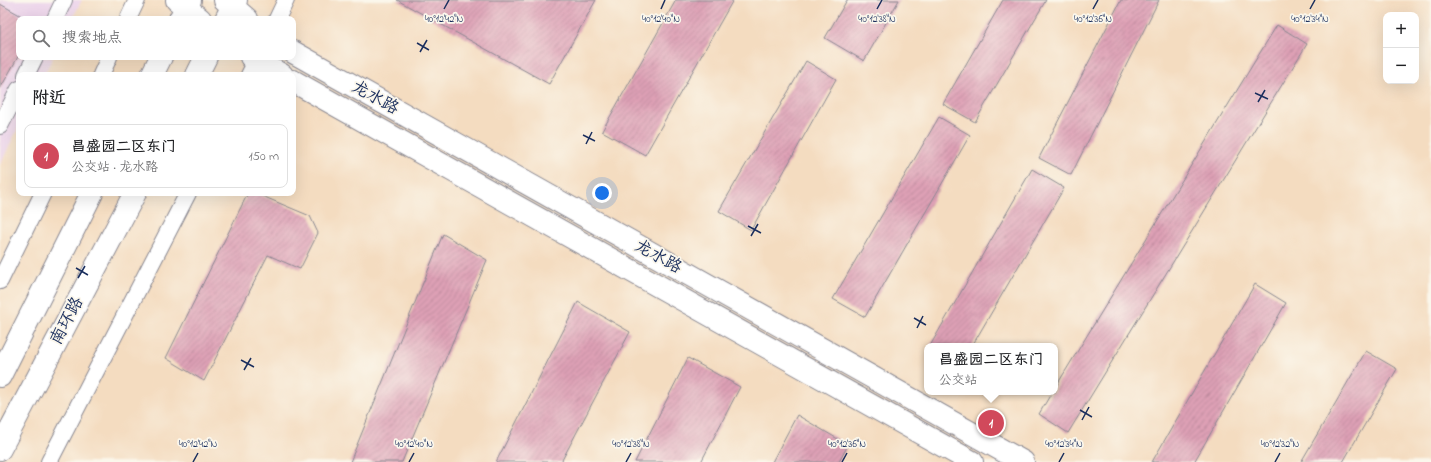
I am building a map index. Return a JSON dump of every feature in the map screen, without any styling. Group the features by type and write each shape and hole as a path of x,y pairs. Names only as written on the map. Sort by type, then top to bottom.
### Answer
{"street":[{"path":"56,16 64,0"},
{"path":"129,16 137,0"},
{"path":"278,16 286,0"},
{"name":"龙水路","path":"296,54 1023,462"},
{"path":"28,72 34,60"},
{"path":"102,72 108,60"},
{"path":"154,72 160,60"},
{"path":"198,72 204,60"},
{"path":"253,62 275,72"},
{"name":"龙水路","path":"296,83 972,462"},
{"path":"0,126 16,95"},
{"path":"1,274 41,196"},
{"name":"南环路","path":"0,376 90,196"},
{"name":"南环路","path":"0,449 133,196"},
{"path":"49,462 186,196"}],"shaded area":[{"path":"0,0 82,0 74,16 16,16 16,60 52,60 46,72 16,72 16,132 0,165"}],"building":[{"path":"397,0 596,0 549,84"},
{"path":"676,0 733,0 645,155 602,131"},
{"path":"847,0 899,0 864,61 825,38"},
{"path":"1003,0 1046,0 975,122 943,104"},
{"path":"1121,0 1159,0 1071,175 1039,158"},
{"path":"0,4 22,16 16,16 16,60 0,89"},
{"path":"1277,25 1307,44 1068,433 1039,414 1050,395 1058,395 1058,383"},
{"path":"806,61 836,79 751,230 719,211"},
{"path":"939,117 970,135 865,317 833,299"},
{"path":"1032,169 1064,188 974,343 932,343"},
{"path":"247,196 262,196 310,216 318,233 300,269 268,255 204,381 166,358"},
{"path":"443,234 487,260 402,462 350,462"},
{"path":"1255,284 1286,303 1194,462 1152,462"},
{"path":"578,302 630,332 561,462 496,462"},
{"path":"1366,351 1397,369 1343,462 1301,462"},
{"path":"688,358 740,387 701,462 635,462"},
{"path":"797,415 848,445 839,462 772,462"}],"place":[{"name":"昌盛园二区东门","path":"991,423"}]}
